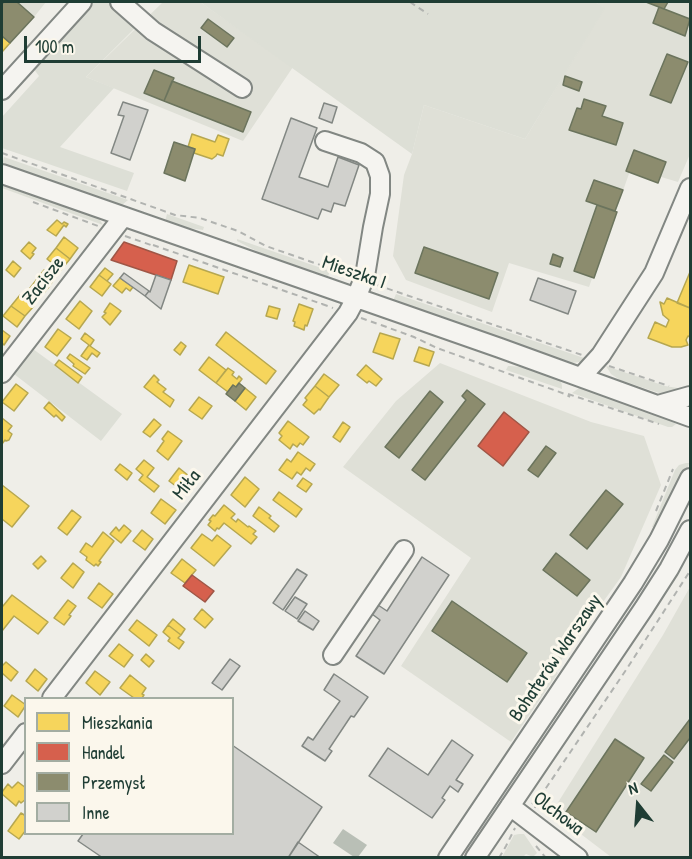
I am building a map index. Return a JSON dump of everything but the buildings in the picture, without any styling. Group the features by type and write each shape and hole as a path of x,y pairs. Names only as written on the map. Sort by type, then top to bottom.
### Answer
{"street":[{"path":"2,90 82,2"},
{"path":"120,2 153,31 242,88"},
{"name":"Miła","path":"54,697 348,314 356,298 363,280 380,194 380,176 375,162 361,153 325,141"},
{"name":"Mieszka I","path":"2,174 690,417"},
{"path":"581,377 596,360 654,273 690,188"},
{"name":"Zacisze","path":"2,373 123,217"},
{"path":"658,405 690,396"},
{"name":"Bohaterów Warszawy","path":"448,858 633,583 683,496 690,477"},
{"path":"475,858 521,813 669,569 690,530"},
{"path":"333,656 404,550"},
{"path":"2,764 24,736"},
{"name":"Olchowa","path":"521,813 578,858"}],"path":[{"path":"410,2 428,14"},
{"path":"2,151 175,215 200,219 238,231 266,246 605,365 673,386"},
{"path":"381,325 570,397"},
{"path":"565,394 571,394 659,424"},
{"path":"499,858 521,813 544,791 690,571"},
{"path":"521,813 535,810 537,788"},
{"path":"535,845 546,858"}],"shaded area":[{"path":"2,2 46,2 34,17 2,22"},
{"path":"94,2 111,2 137,26 86,77 114,88 60,147 134,173 127,191 2,148 2,117 39,76 33,68"},
{"path":"163,2 200,2 293,67 243,141 86,77"},
{"path":"200,2 595,2 605,8 525,139 424,105 412,154"},
{"path":"595,2 690,2 690,154 678,182 631,168 589,287 509,263 492,312 406,280 393,256 404,175 412,154 424,105 525,139 604,8"},
{"path":"4,157 128,200 118,205 2,164"},
{"path":"2,184 94,216 103,225 2,188"},
{"path":"167,214 204,227 203,230 165,222"},
{"path":"237,239 330,271 327,279 274,260"},
{"path":"396,294 587,359 572,363 393,301"},
{"path":"33,349 122,414 101,441 14,374"},
{"path":"440,363 591,422 644,436 661,485 621,577 554,670 558,673 511,742 401,666 471,558 343,467 396,401"},
{"path":"508,366 550,374 560,381 562,389 506,370"},
{"path":"606,366 665,386 684,389 672,394 659,393 620,380 611,374"},
{"path":"579,388 587,388 659,415 676,424 668,427 572,393"},
{"path":"689,463 679,489 652,527 675,470 679,465"},
{"path":"690,587 690,857 611,857 552,812 663,635"},
{"path":"343,829 367,845 358,857 354,857 333,843"},
{"path":"524,834 537,853 533,857 526,854 523,857 502,857 514,835"}]}
